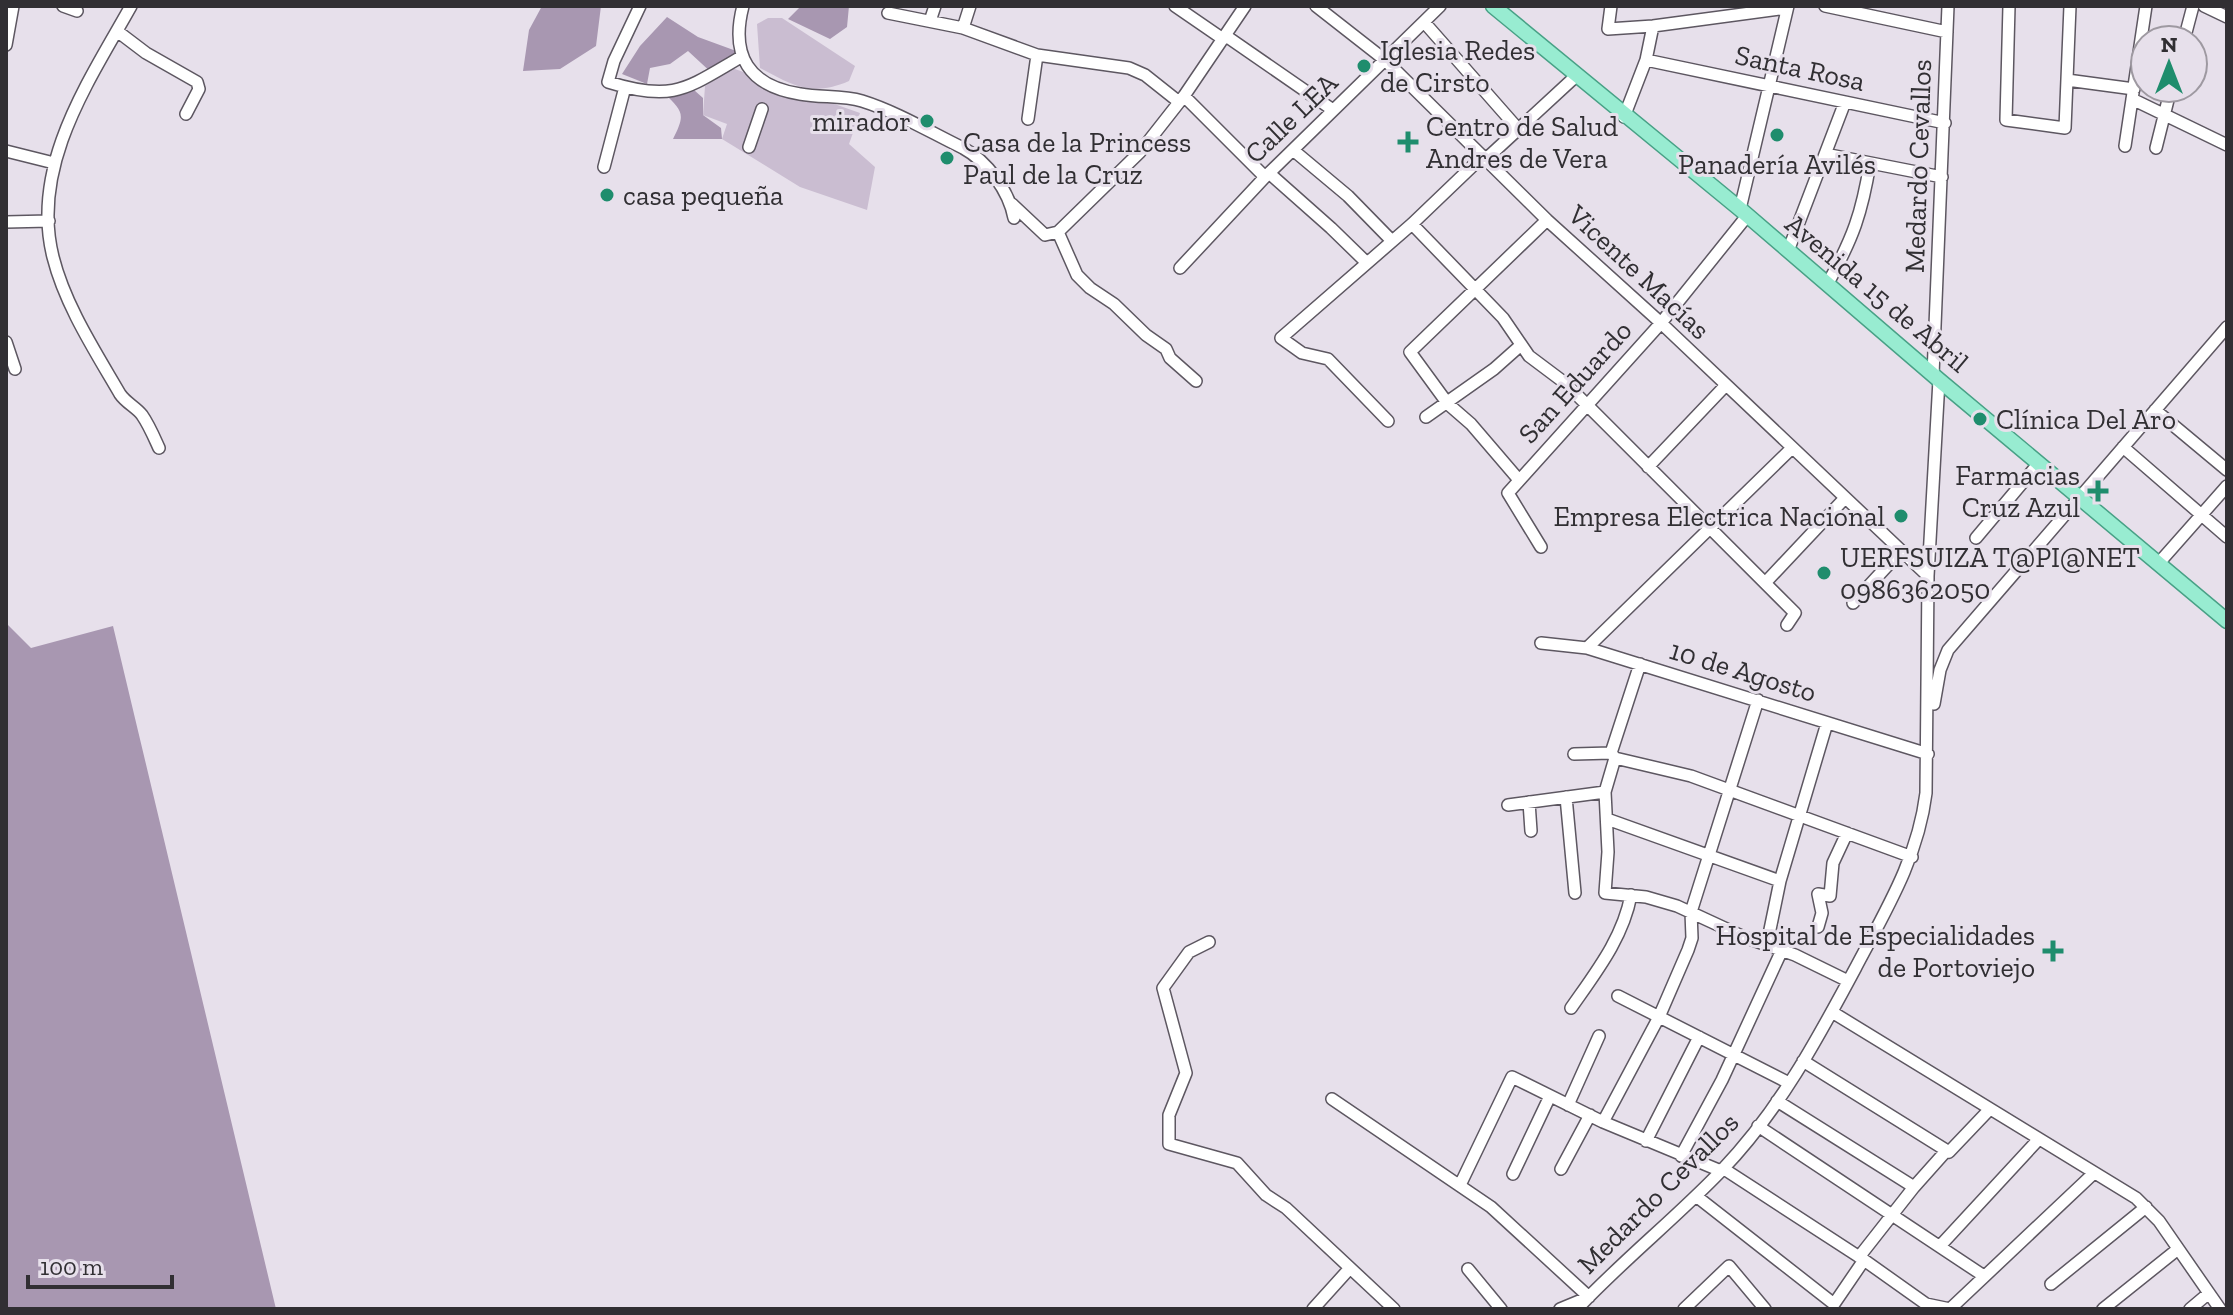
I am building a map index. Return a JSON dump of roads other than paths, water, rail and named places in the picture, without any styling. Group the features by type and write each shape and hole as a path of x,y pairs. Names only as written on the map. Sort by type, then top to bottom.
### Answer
{"main road":[{"name":"Avenida 15 de Abril","path":"1493,6 1828,283 1936,378 2227,621"}],"street":[{"path":"6,45 13,6"},
{"path":"63,6 77,11"},
{"path":"131,6 77,104 54,163 49,221 56,266 82,326 123,399 141,413 159,448"},
{"path":"640,6 614,61 608,82 658,92 679,90 696,85 741,57"},
{"path":"743,6 738,32 741,57 751,73 762,81 800,94 866,102 974,154 997,180 1014,218"},
{"path":"930,21 935,6"},
{"path":"963,28 970,6"},
{"path":"1175,6 1333,110"},
{"path":"1009,202 1045,235 1058,234 1140,152 1182,99 1245,6"},
{"name":"Vicente Macías","path":"1316,6 1385,60 1547,220 1661,323 1928,576"},
{"name":"Calle LEA","path":"1180,268 1267,175 1440,6"},
{"path":"1611,6 1608,29 1653,26 1787,7"},
{"path":"1825,6 1860,9 1947,32"},
{"name":"Medardo Cevallos","path":"1577,1309 1722,1170 1777,1101 1832,1012 1912,857 1922,824 1928,751 1928,576 1948,6"},
{"path":"2009,6 2006,120 2065,128 2070,6"},
{"path":"2204,6 2227,17"},
{"name":"San Eduardo","path":"1541,547 1508,493 1661,323 1743,213 1787,7"},
{"path":"888,13 963,28 1037,55 1129,68 1145,75 1182,99 1367,263"},
{"path":"1424,22 1519,130"},
{"path":"1624,117 1646,60 1653,26"},
{"path":"117,31 146,53 197,82 199,89 186,114"},
{"path":"1028,119 1037,55"},
{"name":"Santa Rosa","path":"1646,60 1945,123"},
{"path":"1388,421 1328,359 1302,353 1281,338 1519,130 1576,76"},
{"path":"2067,80 2129,93"},
{"path":"604,167 625,87"},
{"path":"1788,251 1845,102"},
{"path":"2125,146 2131,104"},
{"path":"2148,104 2224,144 2227,130"},
{"path":"2156,148 2167,104"},
{"path":"749,147 762,109"},
{"path":"1293,150 1348,196 1392,241"},
{"path":"6,151 54,163"},
{"path":"1825,154 1942,177"},
{"path":"1828,283 1850,244 1863,207 1870,163"},
{"path":"1519,480 1471,424 1448,404 1410,352 1547,220"},
{"path":"6,222 49,221"},
{"path":"1412,224 1503,318 1521,345 1541,366 1588,405 1795,613 1787,625"},
{"path":"1058,234 1077,275 1166,349 1170,358 1196,381"},
{"path":"1928,751 1938,679 1948,650 2227,327"},
{"path":"6,342 15,369"},
{"path":"1426,417 1448,404 1521,345"},
{"path":"1648,467 1726,385"},
{"path":"2155,410 2227,470"},
{"path":"2123,447 2227,537"},
{"path":"1587,648 1792,448"},
{"path":"1976,538 2039,463"},
{"path":"2158,564 2227,486"},
{"path":"1765,583 1845,498"},
{"path":"1853,603 1901,551"},
{"name":"10 de Agosto","path":"1541,643 1587,648 1827,723 1928,751"},
{"path":"1927,645 1931,652 1938,655 1948,650"},
{"path":"1640,664 1605,792 1608,852 1605,893 1662,901 1782,950 1848,981"},
{"path":"1603,1122 1659,1017 1692,938 1691,912 1758,700"},
{"path":"1767,944 1780,881 1827,723"},
{"path":"1574,754 1613,755 1661,767 1912,857"},
{"path":"1508,805 1605,792"},
{"path":"1566,797 1575,893"},
{"path":"1529,802 1531,831"},
{"path":"1607,819 1780,881"},
{"path":"1818,927 1822,913 1818,894 1830,896 1833,863 1847,833"},
{"path":"1571,1008 1607,956 1622,928 1631,895"},
{"path":"1209,942 1189,952 1163,988 1186,1073 1169,1115 1169,1144 1237,1163 1266,1195 1286,1208 1394,1309"},
{"path":"1681,1156 1782,950"},
{"path":"1618,996 1789,1083"},
{"path":"1832,1012 2038,1140 2125,1190 2146,1207 2220,1309"},
{"path":"1568,1105 1599,1036"},
{"path":"1646,1141 1699,1037"},
{"path":"1803,1061 1949,1152 1989,1110"},
{"path":"1460,1185 1512,1077 1603,1122 1722,1170 1862,1259 1927,1307 1950,1309 2094,1173"},
{"path":"1513,1174 1550,1096"},
{"path":"1332,1099 1491,1207 1589,1297 1560,1309"},
{"path":"1777,1101 1914,1187"},
{"path":"1561,1169 1590,1115"},
{"path":"1758,1126 1984,1276"},
{"path":"1940,1246 2038,1140"},
{"path":"1696,1196 1834,1304 1892,1213 1947,1150"},
{"path":"2051,1284 2146,1207"},
{"path":"2103,1309 2178,1249"},
{"path":"1684,1309 1729,1266 1765,1309"},
{"path":"1313,1309 1350,1268"},
{"path":"1468,1269 1501,1309"},
{"path":"2190,1309 2209,1293"}],"place":[{"name":"Iglesia Redes de Cirsto","path":"1364,66"},
{"name":"mirador","path":"927,121"},
{"name":"Panadería Avilés","path":"1777,135"},
{"name":"Centro de Salud Andres de Vera","path":"1408,142"},
{"name":"Casa de la Princess Paul de la Cruz","path":"947,158"},
{"name":"casa pequeña","path":"607,195"},
{"name":"Clínica Del Aro","path":"1980,419"},
{"name":"Farmacias Cruz Azul","path":"2098,491"},
{"name":"Empresa Electrica Nacional","path":"1901,516"},
{"name":"UERFSUIZA T@PI@NET 0986362050","path":"1824,573"},
{"name":"Hospital de Especialidades de Portoviejo","path":"2053,951"}]}
